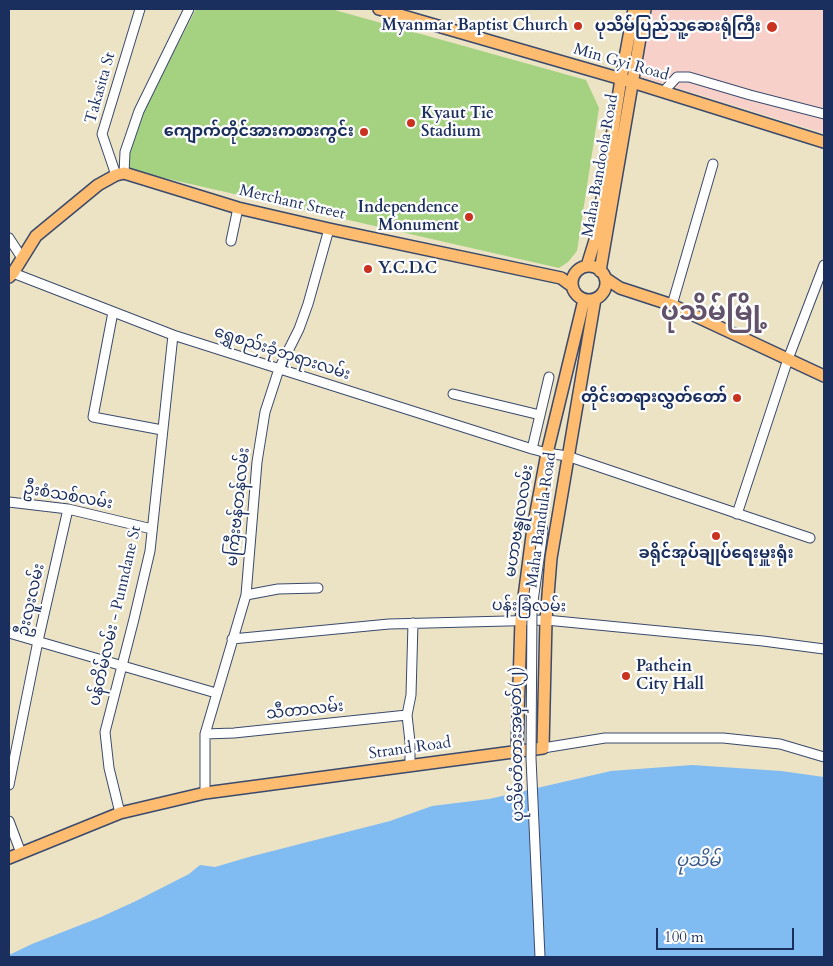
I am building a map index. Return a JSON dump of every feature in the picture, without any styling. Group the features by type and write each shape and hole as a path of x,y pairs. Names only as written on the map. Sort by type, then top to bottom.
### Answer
{"main road":[{"name":"Min Gyi Road","path":"379,9 405,12 824,142"},
{"name":"Maha Bandoola Road","path":"602,274 634,9"},
{"name":"Maha Bandoola Road","path":"587,266 596,236 626,81 645,9"},
{"name":"Merchant Street","path":"120,174 238,208 562,278"},
{"path":"11,275 36,236 98,185 120,174"},
{"path":"562,278 587,266 592,267 620,288 672,305 824,376"},
{"path":"572,286 575,273"},
{"path":"594,296 606,285 602,274"},
{"path":"562,278 572,286 576,295 594,296 620,288"},
{"name":"မဟာဗန္ဓုလလမ်း","path":"518,751 522,620 533,528 547,453 594,296"},
{"name":"Maha Bandula Road","path":"543,748 546,620 551,558 594,296"},
{"name":"Strand Road","path":"9,858 120,813 204,793 543,748"}],"street":[{"name":"Takasita St","path":"120,174 102,134 140,9"},
{"path":"120,174 125,152 139,111 189,9"},
{"path":"663,92 677,77 689,77 824,114"},
{"path":"672,305 713,164"},
{"path":"231,241 238,208"},
{"name":"မကြီးဗန်တန်လမ်း","path":"204,793 205,734 246,594 258,462 265,412 279,369 299,329 308,304 329,229"},
{"path":"9,238 22,258"},
{"path":"737,514 788,359 824,265"},
{"name":"ရွှေစည်းခုံဘုရားလမ်း","path":"11,275 172,335 532,449 567,456 810,538"},
{"path":"113,312 93,417 162,430"},
{"name":"ပန်တိမ်လမ်း - Punndane St","path":"120,813 109,768 106,732 150,551 172,335"},
{"path":"532,449 549,376"},
{"path":"453,394 540,415"},
{"name":"ဦးစံသစ်လမ်း","path":"9,502 68,509 152,529"},
{"path":"537,506 544,531"},
{"name":"ဦးလူးလမ်း","path":"9,785 38,641 68,509"},
{"path":"544,531 558,511"},
{"name":"ပုသိမ်တံတားအမှတ်(၂)","path":"540,957 531,749 532,608 544,531"},
{"path":"246,594 278,589 318,588"},
{"name":"ပန်းခြံလမ်း","path":"232,639 389,624 546,620 763,641 824,649"},
{"path":"410,766 407,715 411,695 413,623"},
{"path":"9,633 216,693"},
{"name":"သီတာလမ်း","path":"205,734 234,733 407,715"},
{"name":"Strand Road","path":"543,748 606,738 723,738 780,744 824,757"},
{"path":"9,822 21,853"}],"shaded area":[{"path":"647,9 824,9 824,133 635,75"}],"green space":[{"name":"ကျောက်တိုင်အားကစားကွင်း","path":"196,9 331,9 586,80 599,108 577,251 568,262 559,268 129,170 121,155"}],"water":[{"name":"ပုသိမ်","path":"692,765 781,771 824,777 824,957 9,957 9,955 32,944 136,901 189,874 200,865 215,867 390,821 432,806 489,799 611,771"}],"place":[{"name":"Myanmar Baptist Church","path":"578,26"},
{"name":"ပုသိမ်ပြည်သူ့ဆေးရုံကြီး","path":"772,27"},
{"name":"Kyaut Tie Stadium","path":"411,123"},
{"name":"ကျောက်တိုင်အားကစားကွင်း","path":"364,132"},
{"name":"Independence Monument","path":"469,217"},
{"name":"Y.C.D.C","path":"368,269"},
{"name":"တိုင်းတရားလွှတ်တော်","path":"737,398"},
{"name":"ခရိုင်အုပ်ချုပ်ရေးမှူးရုံး","path":"716,536"},
{"name":"Pathein City Hall","path":"626,676"}],"district":[{"name":"ပုသိမ်မြို့","path":"714,314"}]}
